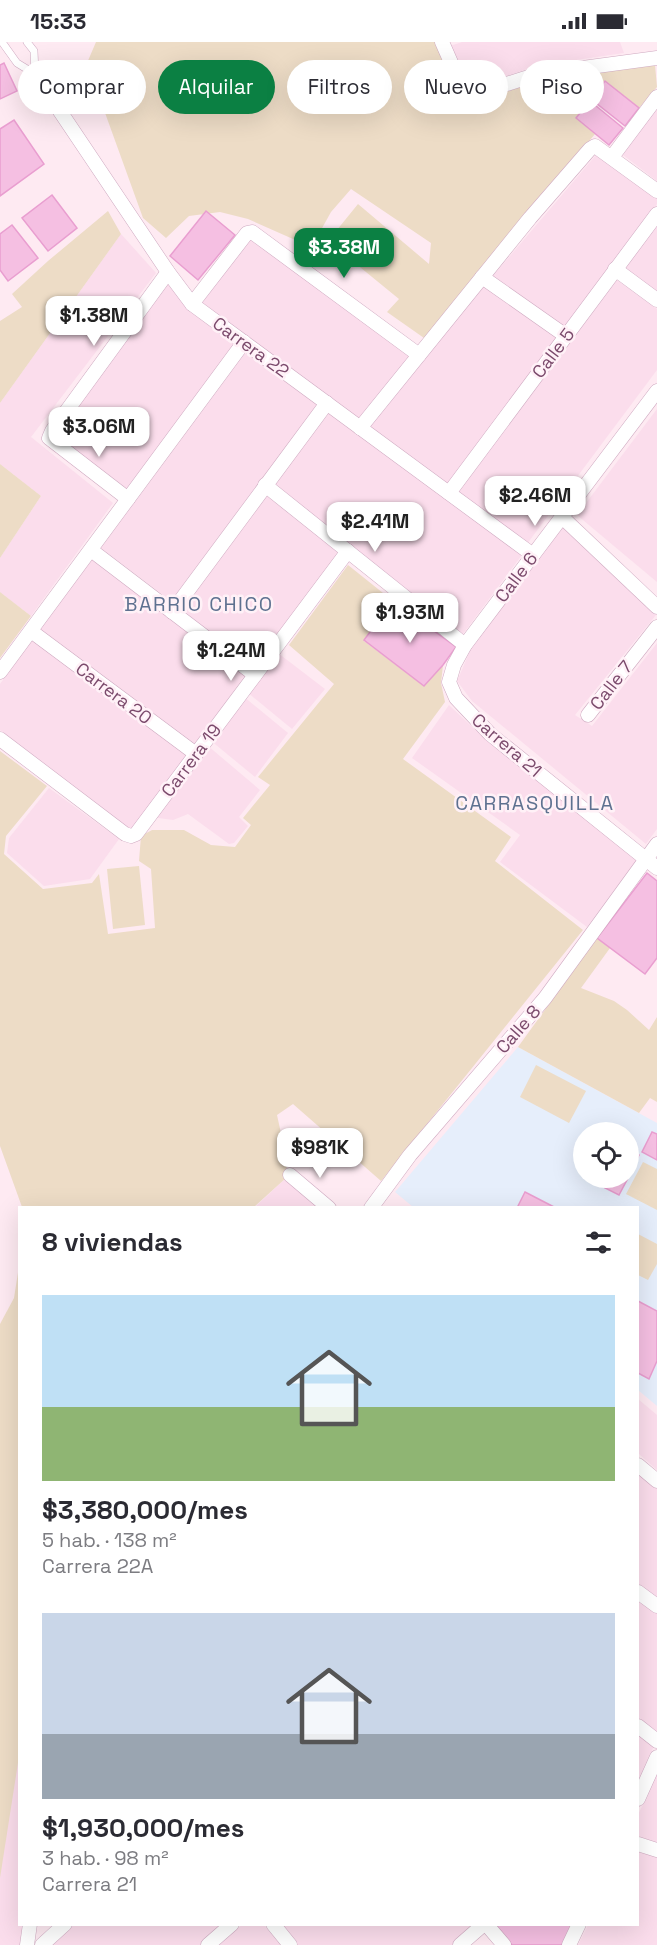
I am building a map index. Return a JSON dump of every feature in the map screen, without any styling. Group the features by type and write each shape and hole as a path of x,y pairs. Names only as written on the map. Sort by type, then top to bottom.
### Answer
{"street":[{"path":"442,42 464,92 468,96 538,74 657,58"},
{"path":"612,158 657,98"},
{"name":"Carrera 22","path":"62,114 192,304 533,555"},
{"path":"360,428 530,218 590,149 595,146 657,191"},
{"name":"Calle 5","path":"448,493 657,214"},
{"path":"192,304 247,233 252,232 419,355"},
{"path":"615,269 657,300"},
{"path":"128,500 49,438 168,272"},
{"path":"482,277 566,336"},
{"path":"0,672 244,342"},
{"name":"Calle 6","path":"448,682 465,645 657,391"},
{"path":"172,612 327,403"},
{"path":"265,485 465,645"},
{"path":"562,517 657,607"},
{"path":"91,550 255,675"},
{"name":"Carrera 19","path":"0,739 124,834 131,836 136,834 348,551"},
{"name":"Calle 7","path":"588,715 657,627"},
{"name":"Carrera 20","path":"31,631 196,754"},
{"name":"Carrera 21","path":"448,682 456,699 490,734 657,868"},
{"name":"Calle 8","path":"372,1206 410,1155 545,998 657,844"},
{"path":"290,1175 327,1206"},
{"path":"639,1466 657,1481"},
{"path":"639,1593 657,1606"},
{"path":"639,1727 657,1741"},
{"path":"639,1797 657,1757"},
{"path":"639,1844 657,1850"},
{"path":"27,1945 30,1926"},
{"path":"42,1945 63,1926"},
{"path":"208,1945 230,1926"},
{"path":"275,1926 290,1945"},
{"path":"460,1945 483,1926"},
{"path":"487,1926 504,1945"},
{"path":"569,1945 578,1926"}],"lane":[{"path":"2,42 18,64"},
{"path":"27,42 34,51 34,60"}],"shaded area":[{"path":"96,42 435,42 444,60 404,60 404,114 508,114 508,91 520,87 520,114 579,114 576,118 595,134 424,338 387,312 399,299 328,241 358,204 429,264 431,243 351,189 331,212 316,239 293,239 248,219 220,212 189,216 166,238 143,218 105,114 146,114 146,60 88,60"},
{"path":"462,42 620,42 624,53 577,60 520,60 520,71 508,75 508,60 457,60 450,46"},
{"path":"655,65 657,87 639,108 605,82 604,71"},
{"path":"657,108 657,181 623,155"},
{"path":"596,155 657,198 657,204 565,327 492,277"},
{"path":"108,211 121,234 0,403 0,321 22,307 12,294"},
{"path":"657,225 657,292 625,268"},
{"path":"121,234 156,273 31,437 113,503 31,616 0,592 0,558 41,496 0,464 0,403"},
{"path":"250,239 410,356 358,419 201,302"},
{"path":"617,280 657,309 657,370 527,544 458,493"},
{"path":"168,284 187,309 236,343 128,491 55,438"},
{"path":"484,286 558,337 448,485 368,427"},
{"path":"246,352 318,405 171,601 101,548"},
{"path":"657,409 657,582 577,515"},
{"path":"329,413 522,555 463,634 274,485"},
{"path":"0,464 41,496 0,558"},
{"path":"266,495 339,553 254,666 180,610"},
{"path":"562,527 656,615 575,715 592,726 657,643 657,829 646,844 472,701 457,681 470,651"},
{"path":"91,559 245,675 195,746 40,629"},
{"path":"348,565 393,601 364,641 424,686 443,665 441,683 445,702 403,759 511,837 495,861 583,930 381,1181 293,1104 277,1115 287,1161 286,1178 255,1206 22,1206 0,1146 0,751 47,786 6,836 4,854 43,889 92,883 99,874 108,934 155,928 151,869 139,861 141,836 152,830 184,830 211,845 235,847 251,825 243,818 270,785 258,777 334,684 289,645"},
{"path":"0,592 31,616 0,658"},
{"path":"33,639 188,755 133,828 127,828 0,730 0,684"},
{"path":"278,653 325,689 292,729 247,692"},
{"path":"243,696 288,733 255,777 210,740"},
{"path":"449,705 485,739 638,859 587,927 500,862 520,835 412,758"},
{"path":"207,745 260,790 239,817 248,826 234,843 229,844 188,814 173,820 151,817"},
{"path":"49,788 119,839 90,879 44,886 7,853 9,838"},
{"path":"139,866 145,925 113,929 107,869"},
{"path":"597,938 610,948 581,988 614,1001 649,1030 657,1017 657,1102 650,1098 639,1113 518,1047"},
{"path":"518,1047 657,1123 657,1406 639,1391 639,1206 412,1206 395,1192"},
{"path":"536,1065 586,1091 569,1123 520,1097"},
{"path":"643,1162 657,1169 657,1210 626,1194 629,1188 639,1188 639,1170"},
{"path":"286,1178 319,1206 256,1206"},
{"path":"639,1235 657,1244 657,1264 648,1280 639,1276"},
{"path":"18,1272 18,1763 0,1878 0,1324 14,1298"},
{"path":"639,1400 657,1415 657,1470 639,1454"},
{"path":"639,1473 657,1488 657,1600 639,1586"},
{"path":"639,1599 657,1613 657,1735 639,1720"},
{"path":"639,1734 654,1746 639,1781"},
{"path":"18,1752 18,1926 25,1926 21,1945 0,1945 0,1857"},
{"path":"657,1774 657,1843 639,1836 639,1813"},
{"path":"639,1851 657,1857 657,1945 578,1945 588,1926 639,1926"},
{"path":"71,1926 224,1926 201,1945 49,1945"},
{"path":"241,1926 265,1926 281,1945 218,1945"},
{"path":"279,1926 475,1926 452,1945 295,1945"}],"building":[{"path":"4,63 17,91 0,99 0,65"},
{"path":"604,82 639,108 625,126 604,109"},
{"path":"604,112 623,128 609,145 576,118 579,114"},
{"path":"14,120 44,164 0,196 0,129"},
{"path":"52,195 77,228 48,251 22,218"},
{"path":"206,211 235,235 198,280 170,256"},
{"path":"12,225 38,258 8,281 0,270 0,234"},
{"path":"393,601 456,647 424,686 364,640"},
{"path":"647,873 657,881 657,958 645,974 597,938"},
{"path":"652,1132 657,1134 657,1160 642,1152"},
{"path":"605,1188 623,1188 619,1195"},
{"path":"525,1192 552,1206 518,1206"},
{"path":"639,1302 657,1311 657,1361 649,1379 639,1374"},
{"path":"497,1926 572,1926 564,1945 512,1945"}],"district":[{"name":"BARRIO CHICO","path":"199,604"},
{"name":"CARRASQUILLA","path":"535,803"}]}
